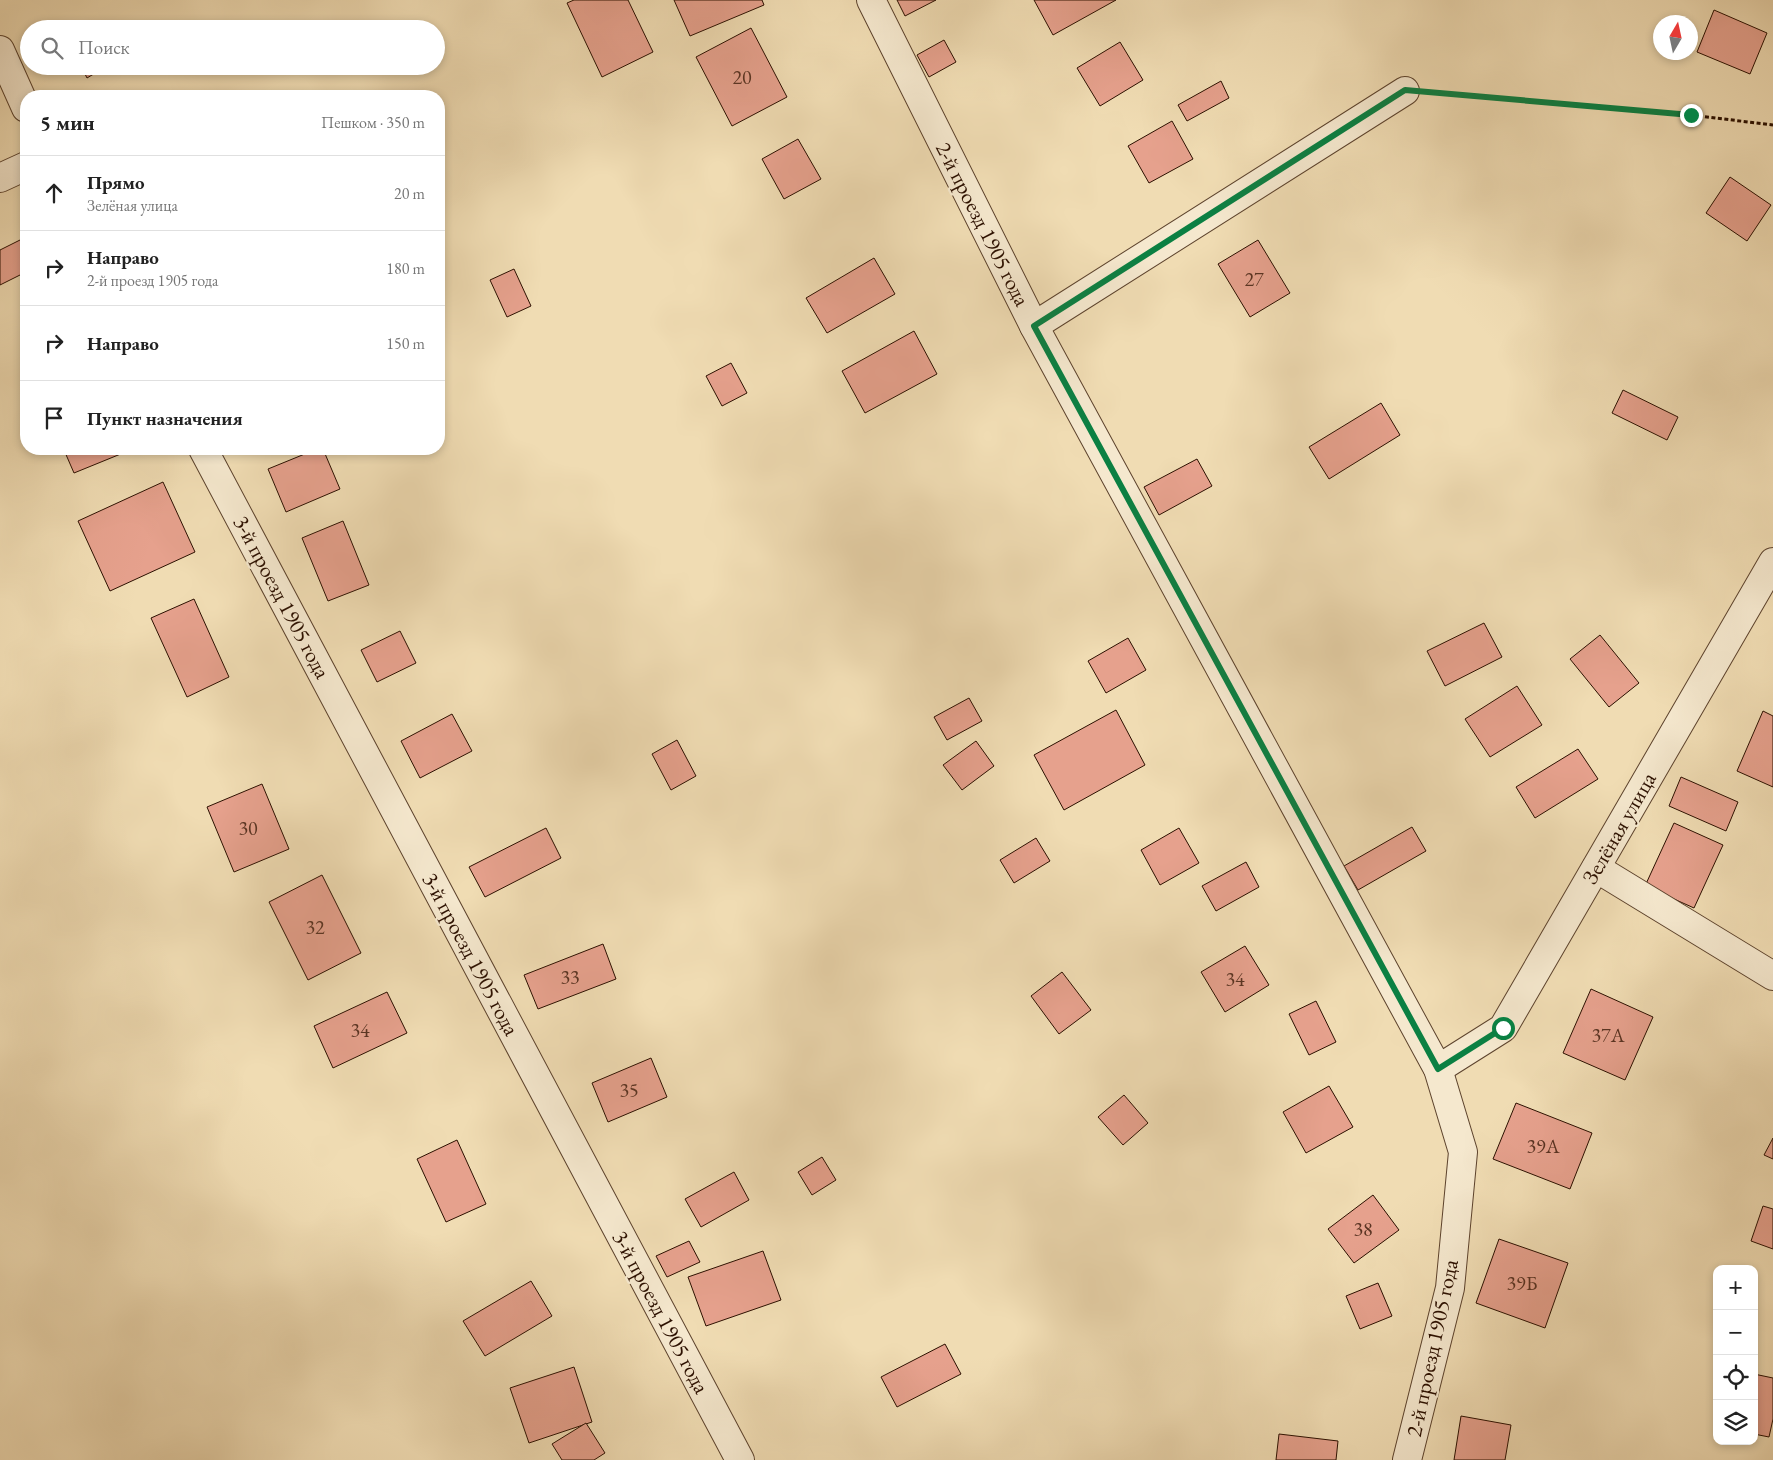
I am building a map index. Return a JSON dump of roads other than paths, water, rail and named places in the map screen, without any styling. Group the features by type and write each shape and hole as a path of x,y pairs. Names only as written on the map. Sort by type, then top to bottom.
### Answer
{"street":[{"name":"2-й проезд 1905 года","path":"871,0 1034,326 1438,1069 1463,1152 1450,1288 1407,1460"},
{"path":"0,50 20,95"},
{"path":"1034,326 1405,90"},
{"path":"0,178 20,169"},
{"name":"3-й проезд 1905 года","path":"206,455 740,1460"},
{"name":"Зелёная улица","path":"1438,1069 1503,1028 1773,562"},
{"path":"1596,868 1773,976"}]}
